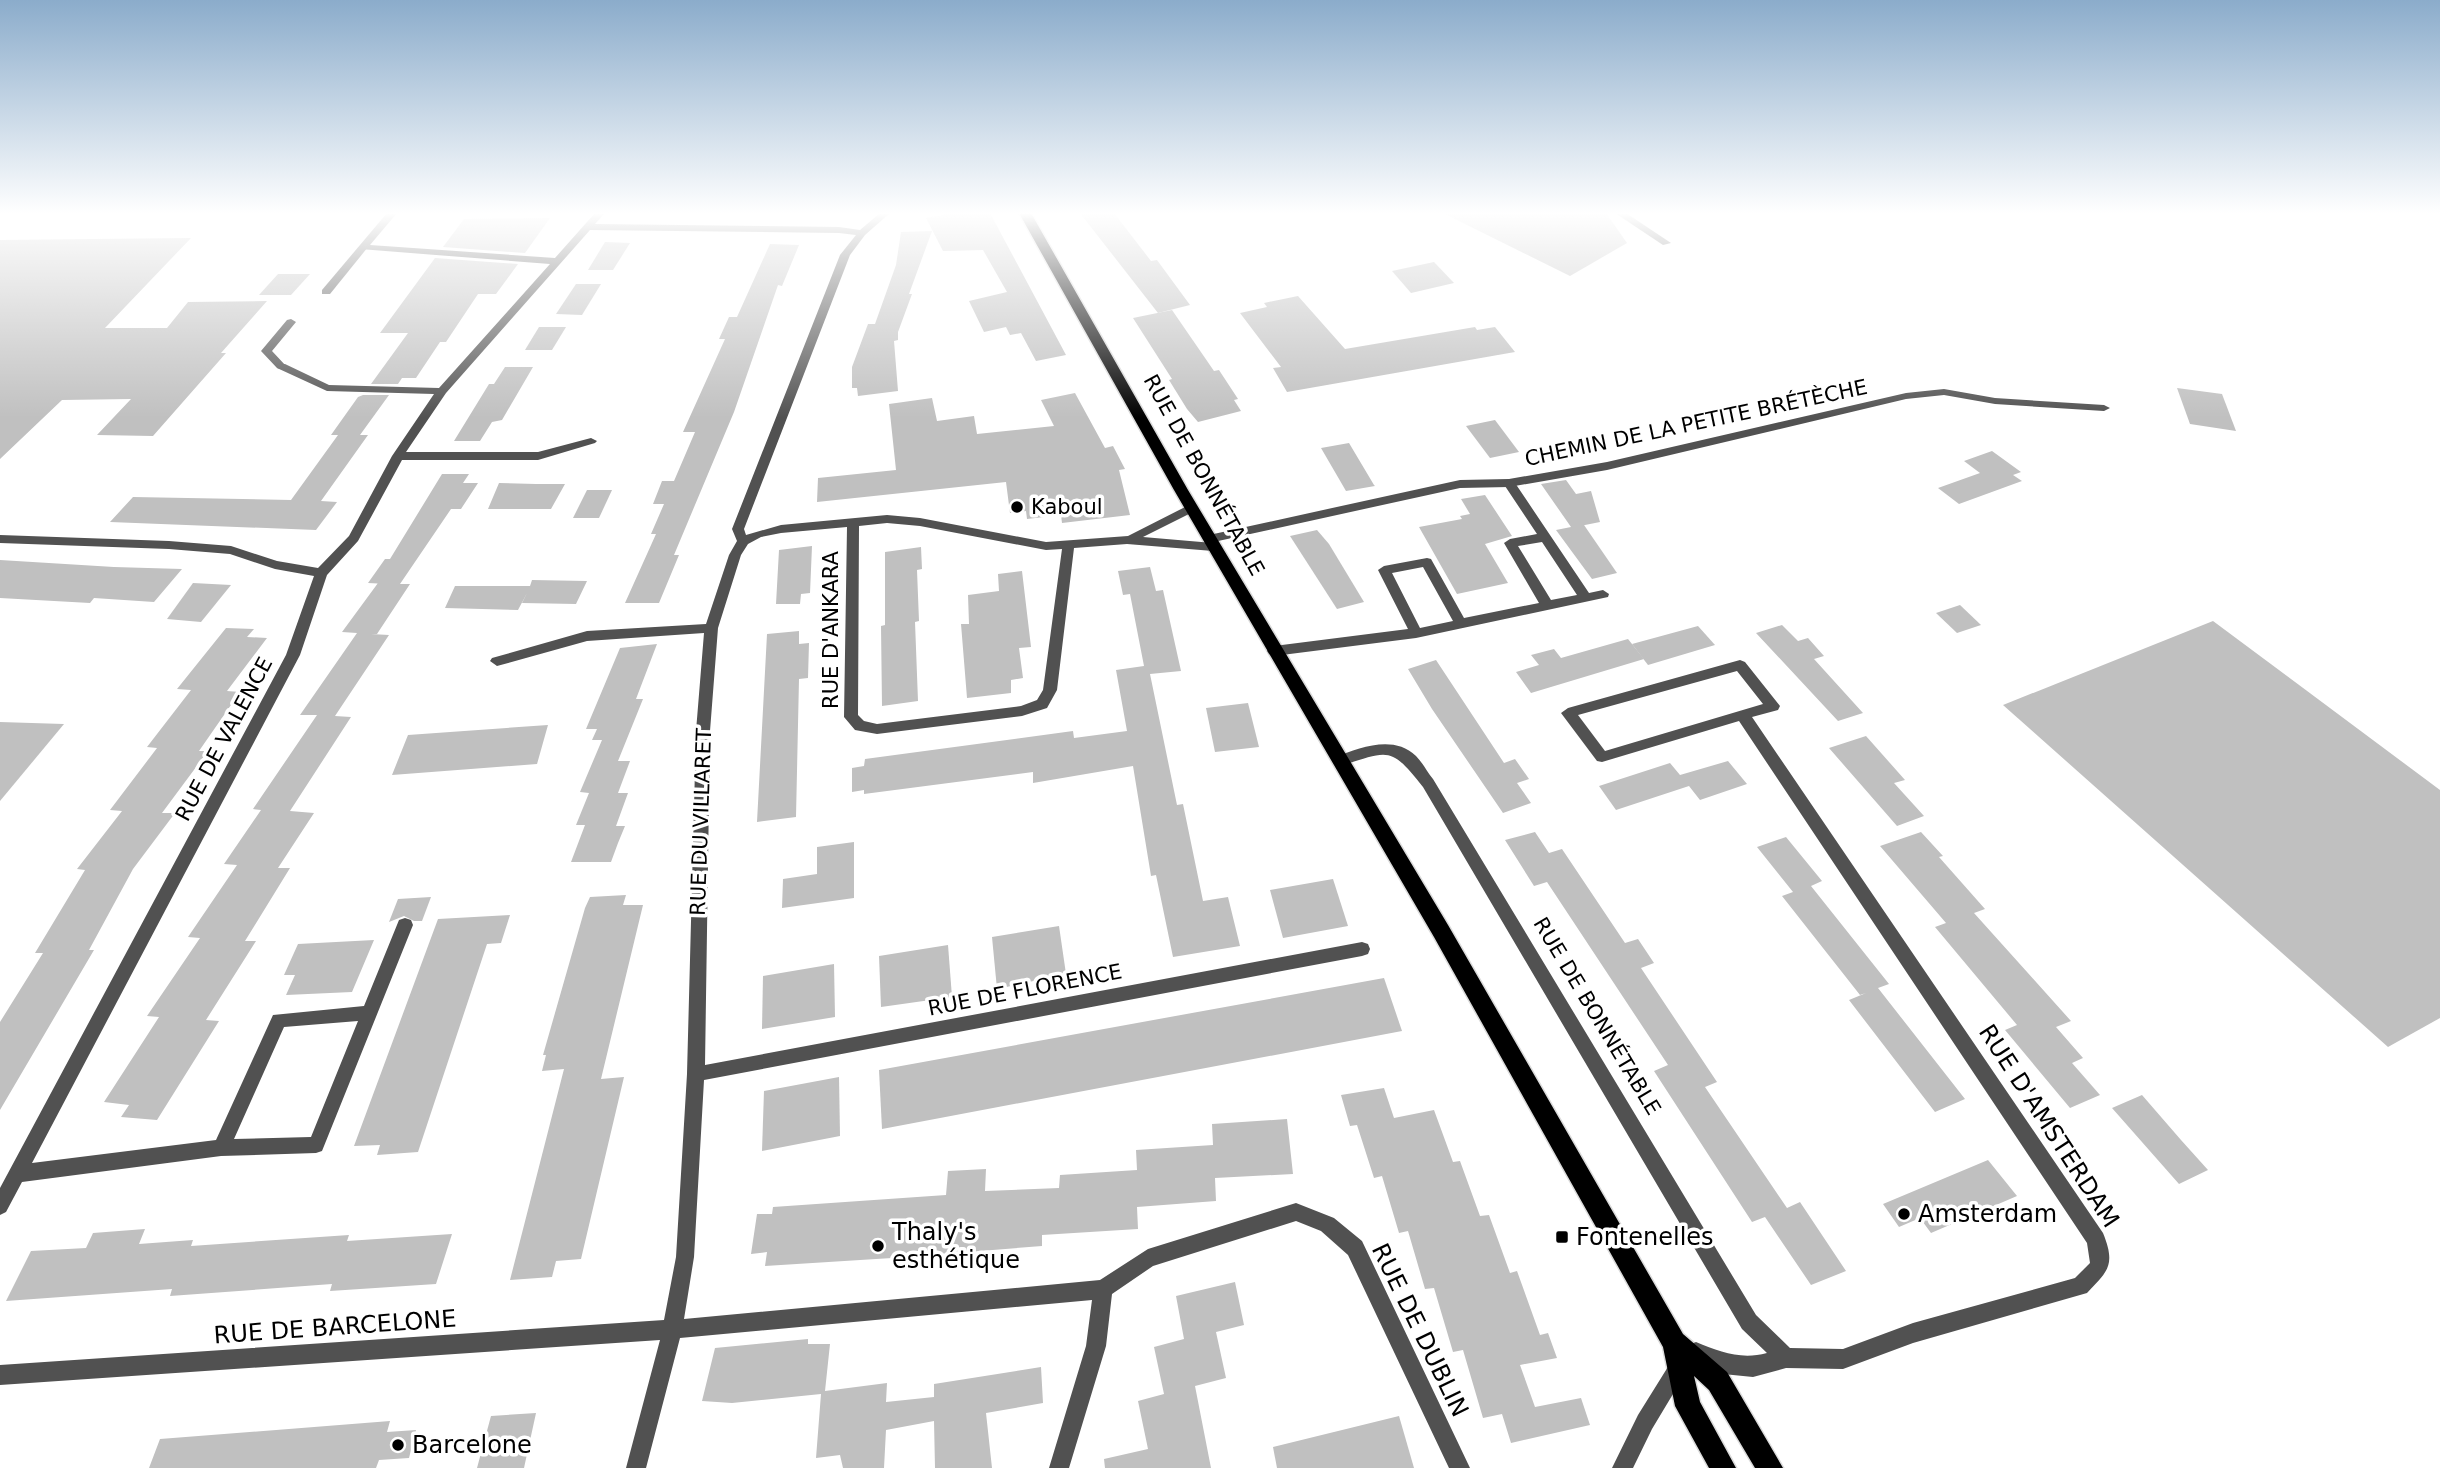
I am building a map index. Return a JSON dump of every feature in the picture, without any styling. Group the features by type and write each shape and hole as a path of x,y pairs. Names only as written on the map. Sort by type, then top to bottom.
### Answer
{"main road":[{"name":"RUE DE BONNÉTABLE","path":"1064,282 1211,543 1441,931 1674,1343 1718,1381 1770,1468"},
{"name":"RUE DE BONNÉTABLE","path":"1674,1343 1688,1406 1723,1468"}],"street":[{"path":"326,292 335,282"},
{"path":"0,539 231,550 275,565 321,573 354,538 398,456 442,391 537,282"},
{"name":"RUE DU VILLARET","path":"636,1468 673,1327 685,1257 696,1074 698,838 711,628 735,555 743,541 738,529 835,282"},
{"path":"290,322 266,351 281,366 327,388 442,391"},
{"name":"CHEMIN DE LA PETITE BRÉTÈCHE","path":"1127,540 1211,543 1460,484 1509,484 1607,466 1906,396 1944,393 1995,401 2104,408"},
{"path":"398,456 538,456 591,441"},
{"path":"1509,484 1585,597"},
{"path":"743,541 758,534 781,529 853,522 920,522 1046,546 1068,547 1127,540 1154,529 1191,508"},
{"name":"RUE D'ANKARA","path":"853,522 851,717 860,726 877,729 1023,710 1042,704 1050,690 1068,547"},
{"path":"1545,537 1510,543 1547,605"},
{"path":"1416,633 1384,570 1427,562 1461,624"},
{"name":"RUE DE VALENCE","path":"0,1206 293,655 321,573"},
{"path":"1274,651 1416,633 1603,594"},
{"path":"497,661 587,636 711,628"},
{"path":"1740,665 1773,706 1742,713 1602,757 1568,712 1740,665"},
{"name":"RUE D'AMSTERDAM","path":"1674,1343 1723,1364 1753,1367 1786,1357 1843,1359 1913,1333 2080,1286 2099,1266 2096,1240 1742,713"},
{"name":"RUE DE BONNÉTABLE","path":"1340,761 1373,751 1392,750 1406,755 1420,774 1749,1322 1786,1357"},
{"path":"17,1174 221,1148 316,1145 405,925"},
{"name":"RUE DE FLORENCE","path":"696,1074 1362,949"},
{"path":"221,1148 279,1020 369,1013"},
{"name":"RUE DE DUBLIN","path":"673,1327 1103,1289 1148,1258 1296,1212 1327,1224 1355,1248 1460,1468"},
{"path":"1059,1468 1096,1346 1103,1289"},
{"name":"RUE DE BARCELONE","path":"0,1375 599,1336 673,1327"},
{"path":"1622,1468 1645,1422 1678,1369"}],"building":[{"path":"0,282 149,282 105,328 167,328 188,302 267,301 221,353 226,353 153,436 97,435 131,399 62,400 0,459"},
{"path":"271,282 303,282 291,295 259,295"},
{"path":"418,282 505,282 496,294 478,294 446,342 440,342 416,378 402,378 398,384 371,384 408,333 380,333"},
{"path":"753,282 784,282 782,286 778,285 734,412 674,555 679,555 659,603 625,603 656,534 651,534 664,504 653,504 662,481 674,481 695,432 683,432 725,339 719,339 729,317 737,317"},
{"path":"890,282 914,282 898,340 894,341 898,391 858,396 857,388 852,388 852,367 868,324 875,324"},
{"path":"1001,282 1027,282 1066,355 1036,361 1021,333 1010,335 1006,327 984,332 969,301 1007,292"},
{"path":"1133,282 1173,282 1190,305 1158,313"},
{"path":"1401,282 1454,283 1411,293"},
{"path":"576,284 601,284 582,315 556,314"},
{"path":"1298,296 1345,349 1475,327 1477,330 1495,327 1515,352 1287,392 1273,368 1281,367 1240,313 1267,307 1264,303"},
{"path":"1172,310 1214,371 1219,370 1238,399 1234,400 1241,411 1198,422 1187,409 1169,380 1172,379 1133,318"},
{"path":"539,327 566,327 552,350 525,350"},
{"path":"505,367 533,367 502,420 492,422 480,441 454,441 489,384 494,384"},
{"path":"2177,388 2222,394 2236,431 2190,424"},
{"path":"1075,393 1105,448 1113,446 1125,469 1119,470 1130,515 1062,523 1061,515 1027,519 1026,511 1010,513 1006,482 817,502 818,478 896,470 889,404 932,398 937,421 974,416 977,434 1054,426 1041,400"},
{"path":"389,395 360,435 368,435 321,501 337,502 316,530 110,522 133,497 291,500 338,435 331,435 358,397"},
{"path":"1495,420 1519,452 1490,458 1466,426"},
{"path":"1349,443 1375,486 1346,491 1321,448"},
{"path":"1992,451 2021,472 2013,475 2022,481 1959,504 1938,488 1980,473 1964,461"},
{"path":"442,474 469,474 463,483 478,483 461,509 451,509 400,584 410,584 377,634 371,634 389,635 335,716 351,717 290,811 314,813 278,868 290,868 245,941 256,941 206,1020 219,1021 157,1120 121,1117 129,1105 104,1102 159,1017 147,1016 200,938 188,937 237,865 224,864 261,810 253,809 317,715 300,715 357,633 342,632 378,583 368,583 385,559 390,559"},
{"path":"1566,480 1576,494 1591,491 1600,522 1584,525 1617,573 1592,579 1556,530 1571,527 1541,484"},
{"path":"499,483 565,484 551,509 488,509"},
{"path":"587,490 612,490 599,518 573,518"},
{"path":"1485,495 1512,536 1485,544 1508,583 1457,594 1419,527 1462,519 1460,516 1470,514 1461,499"},
{"path":"1317,530 1329,544 1364,602 1337,609 1290,536"},
{"path":"812,546 810,593 801,594 800,604 776,604 779,550"},
{"path":"921,547 922,569 917,570 919,621 915,622 918,701 882,706 881,626 885,625 885,552"},
{"path":"0,560 182,569 154,602 94,598 90,603 0,598"},
{"path":"1150,567 1156,591 1163,590 1181,671 1150,674 1177,805 1183,804 1203,901 1228,897 1240,946 1173,957 1156,875 1151,876 1133,766 1033,783 1033,772 864,794 864,790 852,792 852,768 864,766 865,759 1073,731 1074,738 1127,731 1116,670 1144,666 1130,594 1123,595 1118,571"},
{"path":"1022,571 1031,647 1019,648 1023,678 1011,680 1011,693 967,698 961,624 969,624 968,595 999,591 998,574"},
{"path":"532,580 587,581 576,604 522,603 527,593 518,610 445,608 455,586 530,586"},
{"path":"193,583 231,585 201,622 167,619"},
{"path":"1960,605 1981,625 1957,633 1936,613"},
{"path":"2213,621 2440,790 2440,1018 2388,1047 2003,705"},
{"path":"1782,625 1798,641 1808,638 1824,656 1814,659 1863,713 1838,721 1756,633"},
{"path":"1698,626 1715,645 1648,665 1632,644"},
{"path":"226,628 254,629 247,637 267,638 227,691 240,692 199,751 208,751 162,813 175,813 133,869 89,950 94,950 0,1110 0,1022 43,953 35,953 85,870 77,869 122,811 110,810 157,748 147,747 191,690 177,689"},
{"path":"799,631 799,644 809,643 808,678 799,679 796,817 757,822 767,634"},
{"path":"1628,639 1644,659 1531,693 1516,672 1539,665 1531,655 1554,649 1561,658"},
{"path":"657,644 636,699 643,699 618,761 630,761 618,793 628,793 616,826 625,826 611,862 571,862 585,825 576,825 589,793 580,792 602,740 592,740 597,729 586,729 620,648"},
{"path":"1436,660 1504,763 1515,759 1529,779 1517,783 1531,803 1503,813 1432,709 1408,669"},
{"path":"1248,703 1259,747 1215,752 1206,708"},
{"path":"0,722 64,724 0,801"},
{"path":"548,725 537,764 392,775 408,735"},
{"path":"1866,736 1905,780 1894,783 1924,816 1897,826 1829,748"},
{"path":"1728,761 1747,784 1700,800 1689,786 1616,810 1599,786 1670,763 1680,775"},
{"path":"1535,832 1549,853 1562,849 1625,943 1638,939 1654,963 1641,968 1717,1082 1705,1087 1787,1208 1800,1202 1846,1271 1811,1285 1765,1217 1752,1222 1654,1071 1668,1065 1547,882 1534,886 1505,840"},
{"path":"1921,832 1943,856 1939,857 1985,909 1974,913 2071,1021 2056,1027 2083,1058 2072,1063 2100,1095 2070,1108 2005,1030 2017,1025 1935,927 1946,923 1880,846"},
{"path":"1786,837 1822,881 1811,886 1889,984 1878,988 1965,1099 1935,1112 1849,1000 1866,993 1860,995 1782,896 1793,892 1757,847"},
{"path":"854,842 854,898 782,908 783,879 817,874 817,847"},
{"path":"1333,879 1348,926 1283,938 1270,890"},
{"path":"626,895 623,905 643,905 601,1079 624,1077 581,1259 556,1261 552,1277 510,1280 564,1069 542,1071 546,1055 543,1055 585,908 590,897"},
{"path":"431,897 422,921 414,921 404,916 389,922 398,899"},
{"path":"510,915 501,943 487,944 418,1152 377,1155 380,1145 354,1146 438,919"},
{"path":"1059,926 1066,974 997,989 992,937"},
{"path":"374,940 352,992 286,995 295,975 284,975 298,944"},
{"path":"948,945 952,997 881,1007 879,956"},
{"path":"834,964 835,1017 762,1029 763,976"},
{"path":"1384,978 1402,1031 882,1129 879,1070"},
{"path":"839,1077 840,1136 762,1151 764,1091"},
{"path":"1384,1088 1394,1118 1434,1110 1453,1162 1460,1161 1480,1216 1489,1215 1510,1273 1517,1271 1540,1335 1548,1333 1557,1358 1520,1365 1535,1407 1581,1398 1590,1425 1511,1443 1502,1414 1483,1418 1463,1350 1453,1352 1434,1288 1425,1289 1408,1231 1399,1233 1382,1176 1374,1178 1357,1125 1350,1126 1341,1095"},
{"path":"2142,1095 2208,1170 2179,1184 2112,1108"},
{"path":"1287,1119 1293,1174 1215,1178 1216,1201 1137,1207 1138,1229 1042,1235 1042,1246 892,1258 765,1266 767,1252 751,1254 757,1214 772,1214 773,1207 946,1195 948,1171 986,1169 985,1191 1059,1188 1060,1175 1137,1170 1136,1150 1213,1145 1212,1124"},
{"path":"1988,1160 2017,1196 1931,1233 1920,1218 1899,1227 1883,1204"},
{"path":"145,1229 139,1244 193,1240 191,1246 349,1235 347,1241 452,1234 436,1284 330,1291 332,1284 170,1296 172,1289 6,1301 31,1251 86,1248 93,1233"},
{"path":"1235,1282 1244,1325 1216,1332 1226,1378 1195,1386 1211,1468 1105,1468 1104,1459 1148,1449 1138,1401 1164,1394 1154,1347 1184,1339 1176,1296"},
{"path":"808,1339 808,1344 830,1344 825,1391 887,1383 886,1402 934,1397 934,1384 1041,1367 1043,1403 986,1413 992,1468 935,1468 934,1421 886,1430 884,1468 843,1468 840,1455 816,1458 821,1394 732,1403 702,1401 715,1348"},
{"path":"536,1413 524,1468 477,1468 491,1416"},
{"path":"1399,1416 1414,1468 1277,1468 1273,1447"},
{"path":"390,1421 387,1432 416,1430 409,1458 379,1460 376,1468 149,1468 160,1439"}],"place":[{"name":"Kaboul","path":"1017,507"},
{"name":"Amsterdam","path":"1904,1214"},
{"name":"Fontenelles","path":"1562,1237"},
{"name":"Thaly's esthétique","path":"878,1246"},
{"name":"Barcelone","path":"398,1445"}]}
